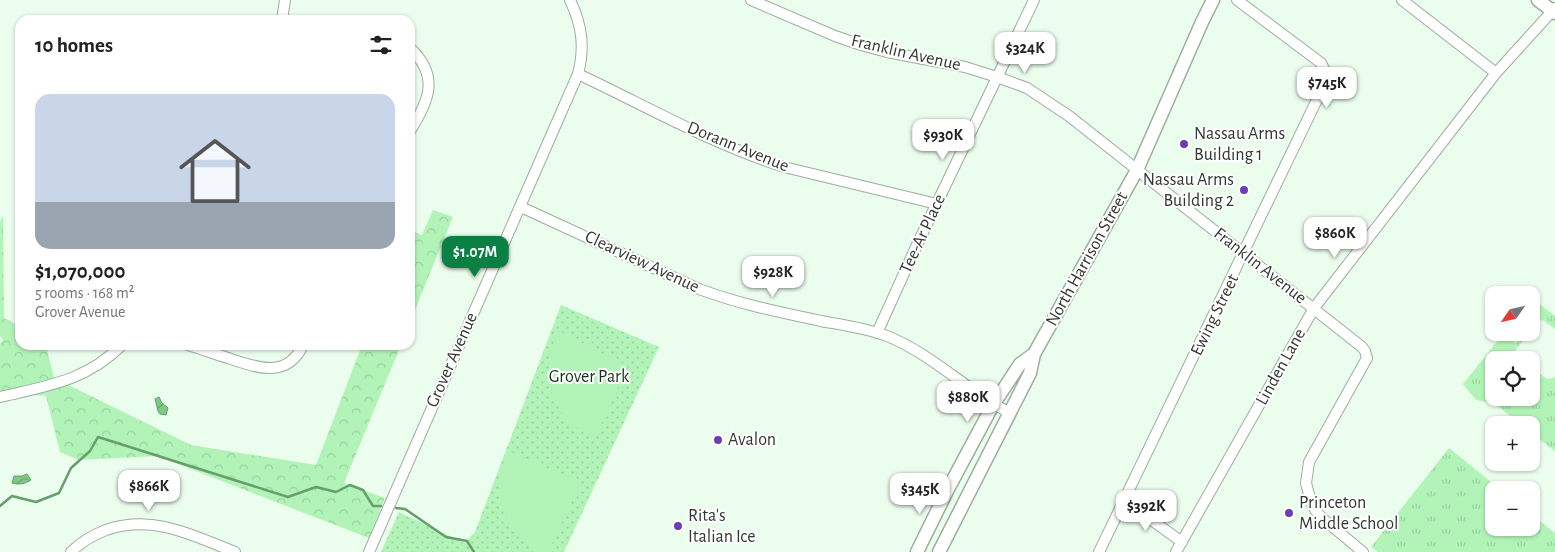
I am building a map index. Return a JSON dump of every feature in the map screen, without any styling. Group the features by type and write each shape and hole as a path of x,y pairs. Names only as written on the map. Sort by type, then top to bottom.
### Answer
{"street":[{"path":"284,15 285,0"},
{"name":"Grover Avenue","path":"369,552 578,74 583,48 582,33 570,0"},
{"name":"Franklin Avenue","path":"751,0 835,36 861,45 896,54 957,65 997,77 1026,88 1042,97 1069,116 1362,347 1367,358 1309,462 1306,483 1316,511 1363,552"},
{"name":"Tee-Ar Place","path":"877,332 1034,0"},
{"name":"North Harrison Street","path":"941,549 1030,374 1034,354 1137,170 1213,0"},
{"name":"Ewing Street","path":"1100,552 1326,81 1327,74 1321,63 1237,0"},
{"path":"1402,0 1496,73"},
{"path":"1538,0 1554,11"},
{"name":"Linden Lane","path":"1176,552 1314,308 1496,73 1554,11"},
{"path":"415,53 424,66 429,84 426,105 415,123"},
{"name":"Dorann Avenue","path":"578,74 736,150 764,161 784,168 936,204"},
{"name":"Clearview Avenue","path":"521,206 699,289 723,298 755,307 877,332 900,341 916,350 993,404 1010,413"},
{"path":"0,397 72,379 98,364 116,350"},
{"path":"203,350 253,366 269,369 287,363 294,358 300,350"},
{"name":"North Harrison Street","path":"917,552 993,404 1020,364 1034,354"},
{"path":"967,454 989,456"},
{"path":"941,549 938,536 955,504 953,495 948,489"},
{"path":"1125,501 1182,542"},
{"path":"71,552 100,533 116,527 145,524 174,528 235,552"}],"green space":[{"path":"433,210 453,217 415,310 415,232 422,235"},
{"path":"3,215 4,318 15,324 15,350 47,350 54,378 191,445 316,465 360,350 399,350 344,483 385,498 369,538 157,456 79,460 60,452 46,396 0,392 0,343 3,340 0,336 0,222"},
{"path":"1540,304 1555,316 1555,329 1543,320 1540,321"},
{"name":"Grover Park","path":"561,305 659,347 564,552 381,552 399,512 464,543 475,532"},
{"path":"558,330 627,367 595,439 579,430 567,419 558,407 552,394 549,379 549,363"},
{"path":"1498,341 1514,341 1516,343 1522,341 1516,351 1490,351"},
{"path":"1485,357 1485,402 1476,400 1463,384"},
{"path":"1540,374 1547,379 1555,377 1555,451 1540,440 1540,416 1510,416 1497,406 1540,406"},
{"path":"1449,448 1490,481 1485,481 1485,536 1540,536 1540,521 1555,533 1555,552 1378,552 1371,547"},
{"path":"509,451 581,483 548,552 532,550 514,530 504,511 500,497 500,479"}],"water":[{"path":"159,397 168,408 166,415 160,414 158,411 155,399"},
{"path":"27,474 31,480 22,484 12,483 14,476"}],"waterway":[{"path":"0,506 12,496 36,502 59,493 71,468 90,451 98,437 288,497 316,487 336,492 350,485 363,490 373,506 381,506"},
{"path":"396,508 405,509 446,537 467,541 474,552"}],"place":[{"name":"Nassau Arms Building 1","path":"1184,144"},
{"name":"Nassau Arms Building 2","path":"1244,190"},
{"name":"Avalon","path":"718,440"},
{"name":"Princeton Middle School","path":"1289,513"},
{"name":"Rita's Italian Ice","path":"678,526"}]}
